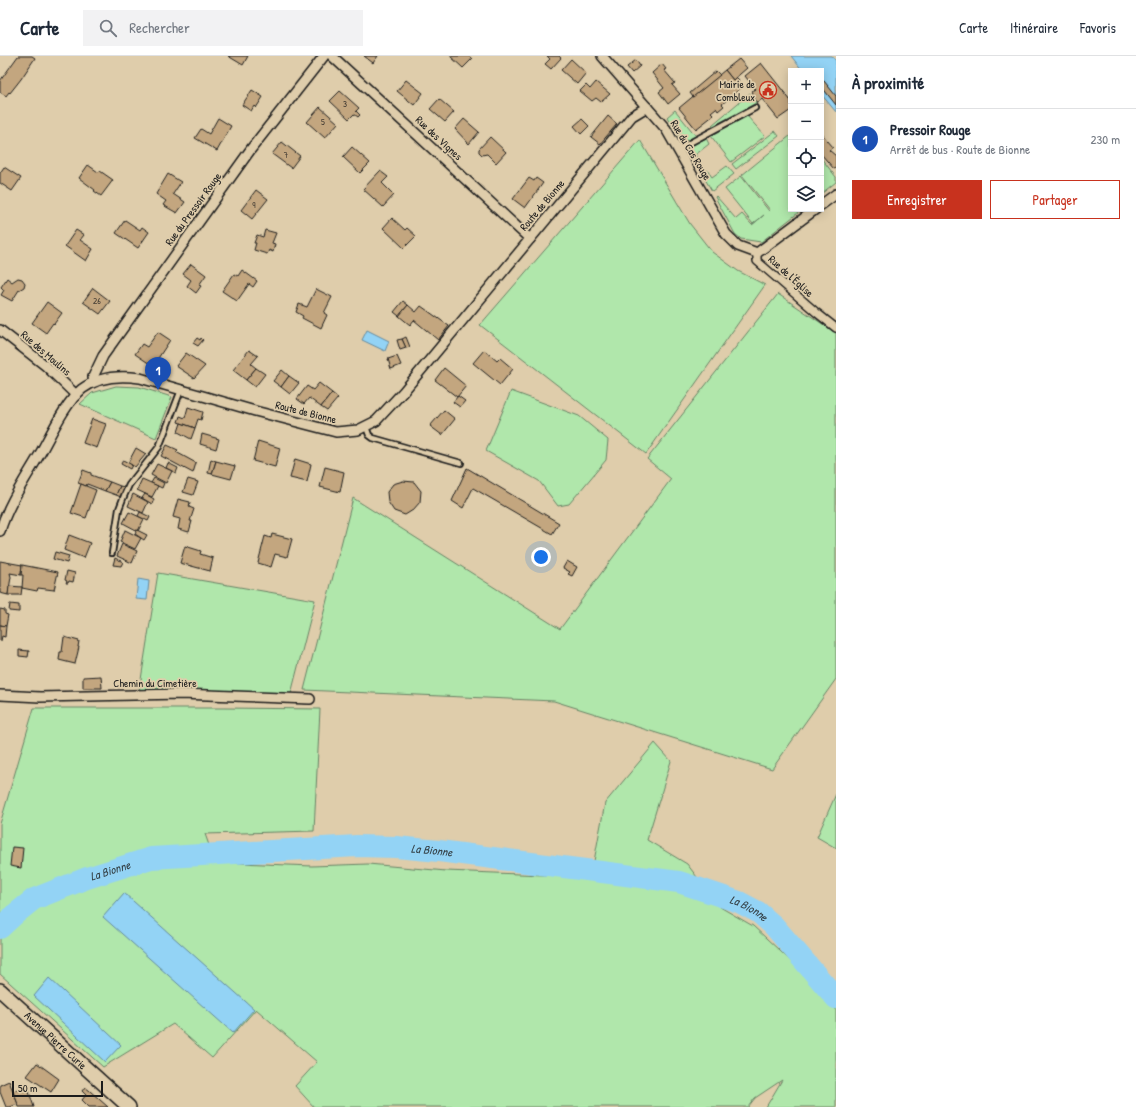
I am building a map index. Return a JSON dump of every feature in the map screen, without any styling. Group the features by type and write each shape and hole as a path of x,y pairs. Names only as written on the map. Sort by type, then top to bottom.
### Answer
{"main road":[{"name":"Avenue Pierre Curie","path":"0,990 129,1107"}],"street":[{"name":"Rue du Pressoir Rouge","path":"95,382 93,376 103,356 251,149 324,56"},
{"name":"Rue des Vignes","path":"332,56 530,238"},
{"name":"Rue du Cas Rouge","path":"602,56 666,129 726,234 738,246 757,253"},
{"name":"Route de Bionne","path":"0,531 11,501 62,414 76,395 83,389 106,378 125,376 140,378 255,411 336,432 350,432 366,427 376,421 387,410 632,116 647,107"},
{"path":"824,203 836,194"},
{"path":"757,253 812,212"},
{"name":"Rue de l'Église","path":"757,253 757,261 816,313 836,328"},
{"name":"Rue des Moulins","path":"0,330 46,366 76,395"},
{"name":"Chemin du Cimetière","path":"0,695 40,697 181,694 310,699"}],"lane":[{"path":"682,147 755,108"},
{"path":"112,553 119,509 124,496 129,485 158,447 182,390"},
{"path":"366,427 369,435 373,438 461,462"}],"green space":[{"path":"750,93 756,103 713,126 712,125"},
{"path":"675,110 696,136 683,143 667,117"},
{"path":"747,116 765,136 731,162 711,136"},
{"path":"775,131 779,136 736,169 732,164"},
{"path":"788,137 788,212 799,212 761,242 741,239 735,234 715,197 716,196 736,219 742,214 752,225 764,215 753,224 725,189 741,176 769,211 770,210 742,175"},
{"path":"706,138 709,144 695,155 700,161 697,164 688,148"},
{"path":"640,140 690,224 712,252 738,271 765,285 646,454 480,325"},
{"path":"824,162 836,177 836,182 824,192"},
{"path":"727,166 734,174 712,191 702,174 707,170 712,177"},
{"path":"778,294 836,333 836,679 772,769 554,701 304,690 353,498 560,629 671,479 647,459"},
{"path":"116,386 139,387 172,397 156,438 80,404 92,393"},
{"path":"511,391 579,416 608,440 606,460 569,504 558,506 539,481 486,451"},
{"path":"158,573 315,600 291,694 139,692"},
{"path":"34,708 320,709 314,831 205,834 215,862 312,866 368,864 446,871 591,877 605,803 655,743 671,761 647,840 687,864 720,907 753,926 793,963 828,1002 832,996 836,999 836,1107 766,1107 782,1080 755,1098 748,1107 314,1107 295,1086 317,1062 256,1009 212,1058 173,1024 103,1067 0,974 0,824"},
{"path":"836,794 836,848 817,837"}],"water":[{"path":"791,56 832,56 836,61 836,112 824,98 824,68 801,68"},
{"path":"367,330 389,341 385,351 362,340"},
{"path":"138,579 149,581 147,600 136,599"},
{"path":"124,893 254,1009 233,1033 103,917"},
{"path":"49,978 121,1045 105,1062 34,996"}],"building":[{"path":"18,56 32,56 35,58 21,79 6,96 0,92 0,81"},
{"path":"228,56 248,56 243,65"},
{"path":"364,56 378,56 373,63"},
{"path":"450,56 469,56 472,59 463,68"},
{"path":"547,56 559,56 561,58 551,69 545,64 550,59"},
{"path":"571,59 586,73 577,84 561,70"},
{"path":"739,59 747,68 733,80 725,70"},
{"path":"636,60 640,66 632,73 627,67"},
{"name":"Mairie de Combleux","path":"761,63 788,97 788,112 778,119 762,99 757,103 752,91 755,89 745,76"},
{"path":"662,64 666,69 664,70 675,83 672,85 680,94 668,104 659,92 664,88 652,73"},
{"path":"725,70 733,80 736,77 739,80 737,81 741,88 722,104 724,106 718,111 716,108 711,112 714,115 696,129 679,108"},
{"path":"716,71 720,75 693,97 690,93"},
{"path":"406,80 423,93 414,105 397,91"},
{"path":"824,81 836,96 836,105 824,90"},
{"path":"596,82 610,94 601,102 596,98 592,101 580,91 586,85 590,89"},
{"path":"252,90 263,97 256,108 254,106 251,111 242,105"},
{"path":"340,91 359,108 356,111 360,115 358,117 354,114 349,119 330,101"},
{"path":"439,99 454,112 445,122 430,109"},
{"path":"320,107 338,123 325,138 307,122"},
{"path":"608,116 617,124 600,144 591,137"},
{"path":"218,118 231,126 217,151 195,138 201,129 209,134"},
{"path":"464,119 479,132 469,144 455,129"},
{"path":"582,119 589,126 581,134 574,126"},
{"path":"824,136 833,147 829,150 836,156 836,168 834,169 824,157"},
{"path":"490,137 506,152 496,163 487,154 482,155 479,152 479,149"},
{"path":"282,142 300,156 291,168 272,154"},
{"path":"352,147 370,163 360,173 343,157"},
{"path":"88,165 113,180 101,196 79,178"},
{"path":"4,167 21,178 12,191 0,183 0,173"},
{"path":"380,171 388,177 382,183 394,195 383,207 363,189"},
{"path":"168,174 181,182 173,194 185,202 177,213 163,205 166,201 156,194"},
{"path":"529,178 534,181 536,178 543,183 525,208 513,199"},
{"path":"256,190 268,199 252,219 241,210"},
{"path":"392,218 405,230 407,228 416,236 404,248 383,228"},
{"path":"125,220 140,230 142,227 149,232 138,248 116,233"},
{"path":"76,230 84,235 80,240 93,249 86,261 65,246"},
{"path":"265,230 276,233 272,243 275,244 273,252 269,250 267,254 254,250 256,243 254,243 257,235 263,237"},
{"path":"191,264 206,275 199,285 201,286 196,293 187,286 191,280 183,274"},
{"path":"242,270 257,281 253,287 249,284 237,301 222,291 234,274 238,276"},
{"path":"7,278 12,282 18,278 22,279 25,283 24,287 19,290 12,301 1,295 4,290 1,287"},
{"path":"93,288 110,301 100,314 83,302"},
{"path":"316,289 332,297 324,313 327,315 321,328 302,318 303,316 296,312 299,304 307,307"},
{"path":"403,301 408,305 399,316 394,312"},
{"path":"47,302 62,313 46,333 32,323"},
{"path":"408,305 416,312 421,306 449,326 438,340 414,320 410,325 399,316"},
{"path":"158,332 170,340 153,366 135,354 142,344 147,347"},
{"path":"406,337 410,347 406,348 402,339"},
{"path":"197,338 200,340 201,338 203,340 198,346 193,343"},
{"path":"402,339 406,348 400,350 397,340"},
{"path":"249,350 258,356 251,364 256,368 246,380 233,370"},
{"path":"484,350 497,361 500,358 513,369 500,385 473,363"},
{"path":"186,353 205,366 194,378 176,366"},
{"path":"397,356 401,365 391,369 388,359"},
{"path":"256,368 265,374 255,387 246,380"},
{"path":"444,368 466,386 457,397 435,380"},
{"path":"282,370 289,376 281,387 273,381"},
{"path":"289,376 299,383 290,394 281,387"},
{"path":"319,383 332,393 321,407 309,398 304,404 297,399 307,386 313,390"},
{"path":"332,393 338,398 327,411 321,407"},
{"path":"458,396 465,401 460,407 453,402"},
{"path":"188,407 203,412 201,420 198,419 195,428 178,422 180,416 185,418"},
{"path":"444,410 455,419 442,435 430,426"},
{"path":"92,419 106,424 97,448 83,443"},
{"path":"181,423 195,428 191,439 178,432"},
{"path":"202,434 219,439 216,449 200,444"},
{"path":"258,441 280,448 275,467 253,461"},
{"path":"167,445 178,450 176,452 196,463 193,473 161,456"},
{"path":"136,448 146,454 135,467 128,463"},
{"path":"211,459 216,461 212,474 208,473"},
{"path":"295,459 311,464 307,482 290,478"},
{"path":"123,460 132,465 130,469 121,464"},
{"path":"216,461 235,466 231,479 212,474"},
{"path":"168,463 178,468 176,473 166,468"},
{"path":"157,464 172,471 166,483 151,475"},
{"path":"325,467 344,472 340,492 320,487"},
{"path":"467,468 559,523 552,534 473,488 463,508 452,501"},
{"path":"83,470 91,473 91,475 110,482 105,491 87,484 86,486 78,483"},
{"path":"154,478 164,483 162,488 151,483"},
{"path":"142,479 158,486 152,497 137,490"},
{"path":"188,479 198,482 193,495 183,492"},
{"path":"403,481 414,482 421,491 420,502 413,510 405,515 394,511 388,502 387,492 393,484"},
{"path":"110,482 120,486 116,495 105,491"},
{"path":"81,484 96,490 86,518 71,513"},
{"path":"120,486 124,487 121,497 116,495"},
{"path":"133,494 148,502 143,513 128,506"},
{"path":"145,494 154,499 152,504 142,498"},
{"path":"178,499 190,502 189,507 194,509 190,521 192,521 189,532 178,529 180,519 173,517"},
{"path":"129,512 144,519 138,531 123,523"},
{"path":"140,512 150,517 148,521 138,516"},
{"path":"125,530 141,538 135,549 120,542"},
{"path":"137,530 147,535 144,540 135,534"},
{"path":"272,534 292,539 287,557 275,554 271,567 258,563 265,536 271,538"},
{"path":"69,535 90,543 84,558 64,550"},
{"path":"122,544 137,551 132,563 117,556"},
{"path":"185,546 201,551 200,554 213,558 210,571 180,563"},
{"path":"55,552 69,556 67,563 53,559"},
{"path":"115,558 123,562 121,566 113,565"},
{"path":"0,561 22,565 21,575 10,573 11,577 8,595 0,593"},
{"path":"567,561 577,567 572,576 568,574 570,572 563,568"},
{"path":"22,565 58,572 54,590 38,588 37,591 22,588"},
{"path":"67,571 75,573 73,582 69,581 66,583 67,581 65,580"},
{"path":"9,586 22,587 21,595 8,595"},
{"path":"10,604 19,605 19,612 9,611"},
{"path":"0,609 5,610 5,614 8,615 6,626 0,625"},
{"path":"0,625 6,626 5,637 2,636 1,641 0,641"},
{"path":"64,637 79,641 75,664 59,660 60,652 62,652"},
{"path":"19,650 29,651 28,657 19,656"},
{"path":"101,676 102,688 83,688 83,677"},
{"path":"12,847 23,848 21,868 10,866"},
{"path":"37,1063 59,1079 51,1092 27,1076"},
{"path":"9,1081 18,1104 6,1107 0,1092 0,1085"},
{"path":"27,1086 34,1107 19,1107 13,1091"},
{"path":"85,1087 108,1107 89,1107 82,1100 86,1095 82,1091"}],"waterway":[{"name":"La Bionne","path":"0,928 34,899 87,878 151,858 357,846 396,847 439,851 679,882 739,902 758,912 774,926 836,998"}],"place":[{"name":"Mairie de Combleux","path":"768,90"},
{"name":"Pressoir Rouge","path":"158,390"}]}
